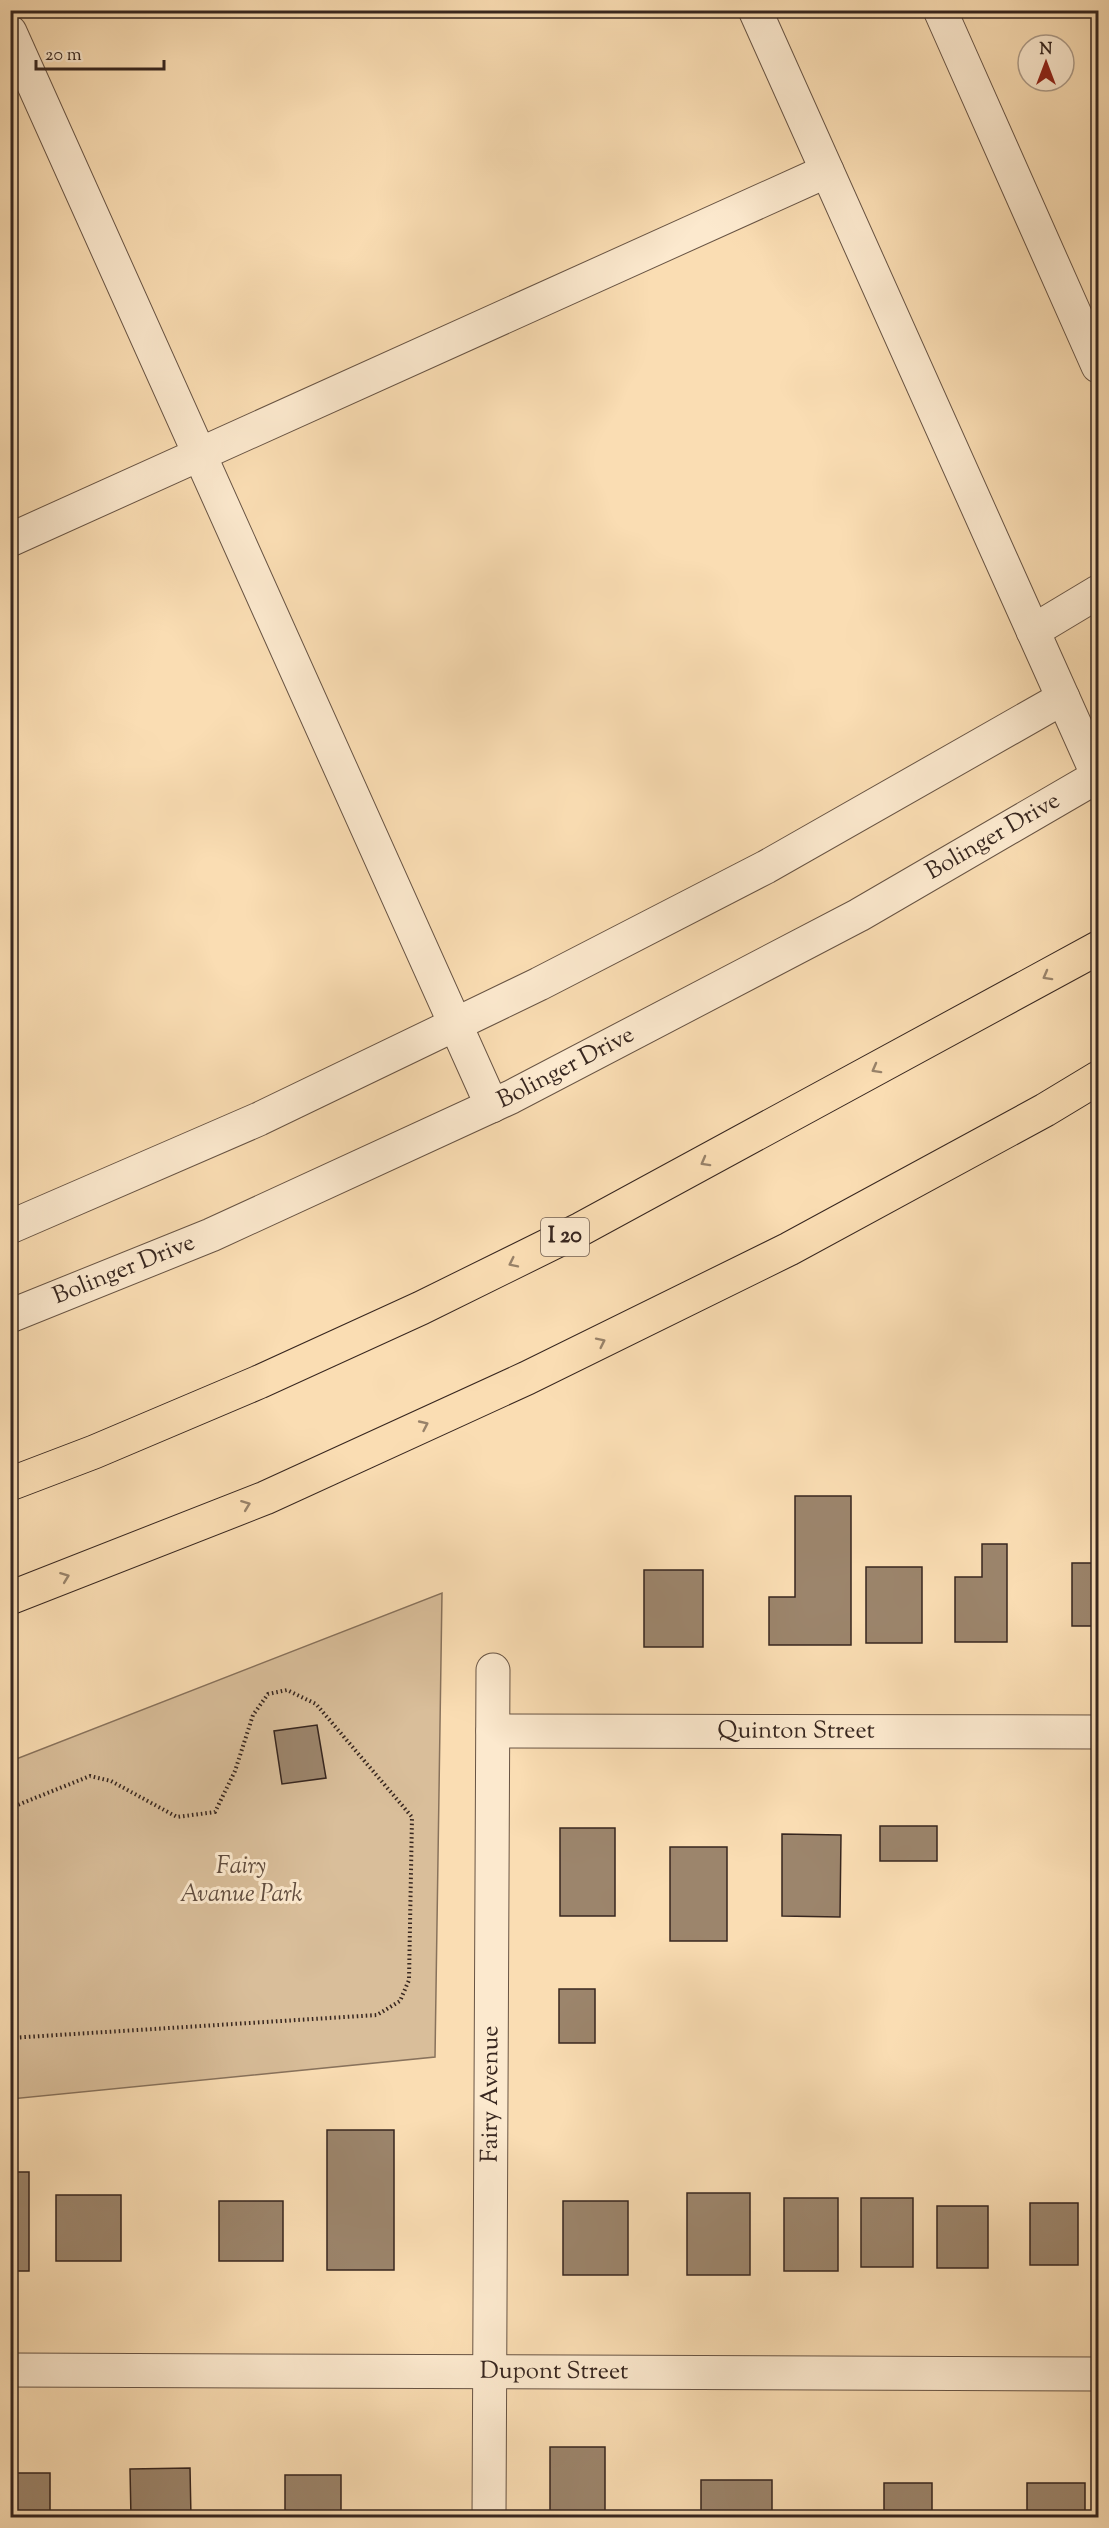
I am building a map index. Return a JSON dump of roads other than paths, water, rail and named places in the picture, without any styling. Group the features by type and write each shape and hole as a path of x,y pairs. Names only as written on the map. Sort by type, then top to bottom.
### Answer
{"highway":[{"name":"I 20","path":"10,1484 94,1452 259,1382 421,1308 581,1229 1098,948"},
{"path":"10,1598 265,1498 527,1378 789,1249 1045,1110 1098,1078"}],"street":[{"path":"755,10 1098,776"},
{"path":"940,10 1098,366"},
{"path":"10,32 492,1106"},
{"path":"10,540 827,171"},
{"path":"1033,631 1098,592"},
{"path":"10,1227 259,1119 539,984 766,867 1063,698"},
{"name":"Bolinger Drive","path":"10,1316 211,1235 492,1106 859,915 1098,776"},
{"name":"Fairy Avenue","path":"489,2517 493,1670"},
{"name":"Quinton Street","path":"493,1731 1098,1732"},
{"name":"Dupont Street","path":"10,2370 1098,2374"}],"park label":[{"name":"Fairy Avanue Park","path":"241,1881"}]}
